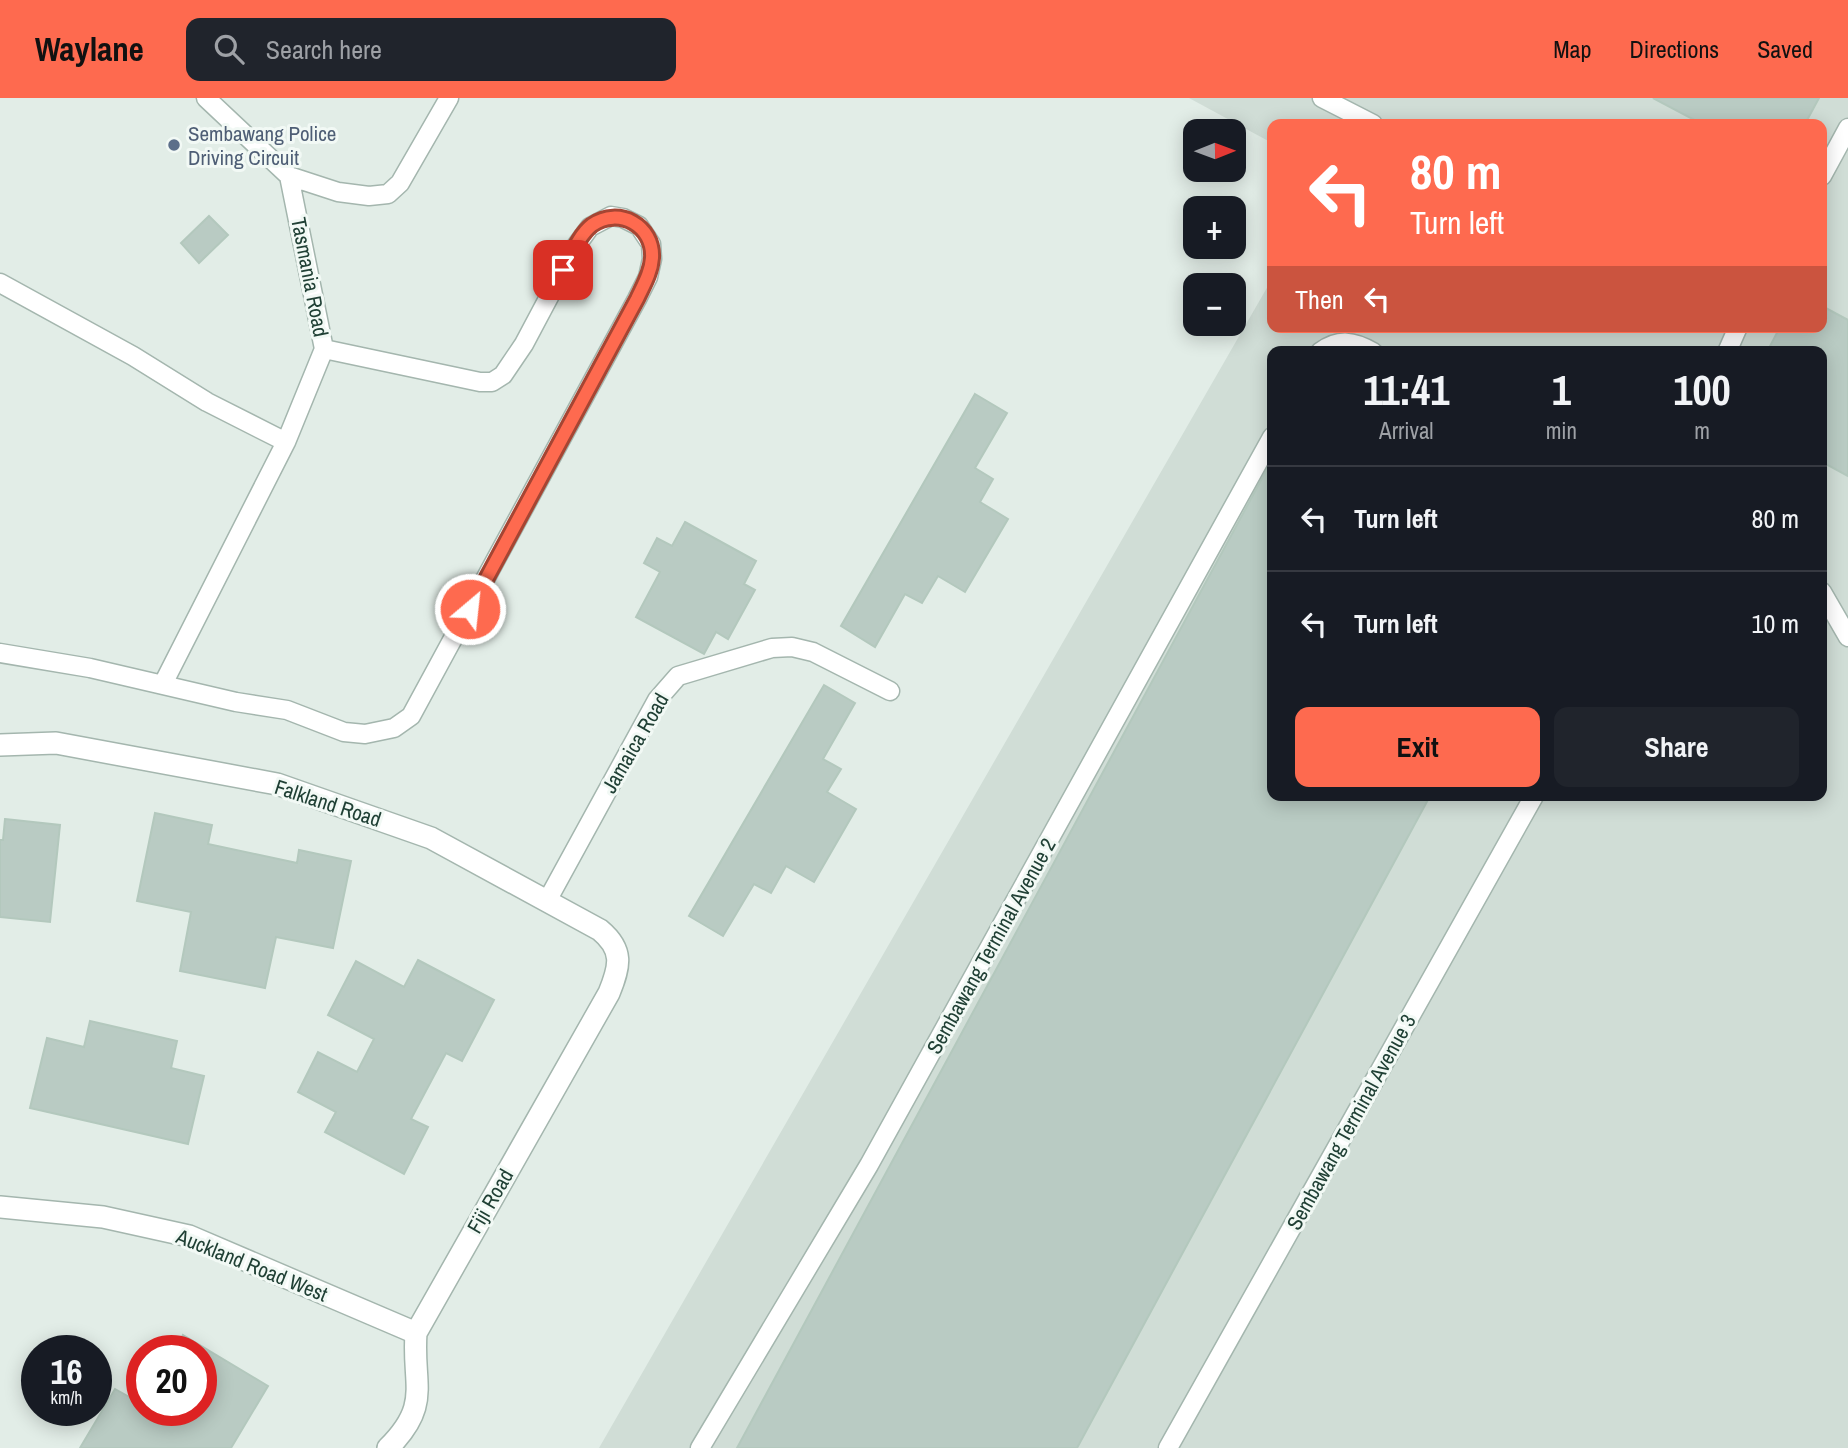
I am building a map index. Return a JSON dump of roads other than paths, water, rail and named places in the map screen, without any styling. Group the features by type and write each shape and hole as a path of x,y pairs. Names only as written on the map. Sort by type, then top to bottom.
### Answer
{"street":[{"name":"Falkland Road","path":"0,745 56,743 277,784 431,838 600,930 613,941 618,957"},
{"name":"Fiji Road","path":"416,1333 608,993 617,973 618,957"},
{"name":"Auckland Road West","path":"0,1208 103,1217 189,1236 416,1333"},
{"path":"388,1448 406,1430 415,1408 418,1389 416,1333"}],"lane":[{"path":"206,98 289,176"},
{"name":"Tasmania Road","path":"163,684 286,442 324,349 289,176 338,192 369,196 388,194 400,183 414,161 449,98"},
{"path":"1322,98 1363,119"},
{"path":"1827,167 1848,128"},
{"path":"0,653 287,710 344,732 365,734 394,728 411,716 637,299 648,276 652,259 651,244 639,226 623,218 611,216 590,227 576,246 524,344 503,375 492,382 480,382 324,349"},
{"path":"0,283 134,356 207,402 286,442"},
{"path":"1328,346 1341,341 1363,346"},
{"name":"Sembawang Terminal Avenue 2","path":"699,1448 869,1165 1267,446"},
{"path":"1827,601 1848,637"},
{"name":"Jamaica Road","path":"547,901 657,700 678,676 772,649 792,647 813,652 890,691"},
{"name":"Sembawang Terminal Avenue 3","path":"1168,1448 1531,801"}],"place":[{"name":"Sembawang Police Driving Circuit","path":"174,145"}]}
